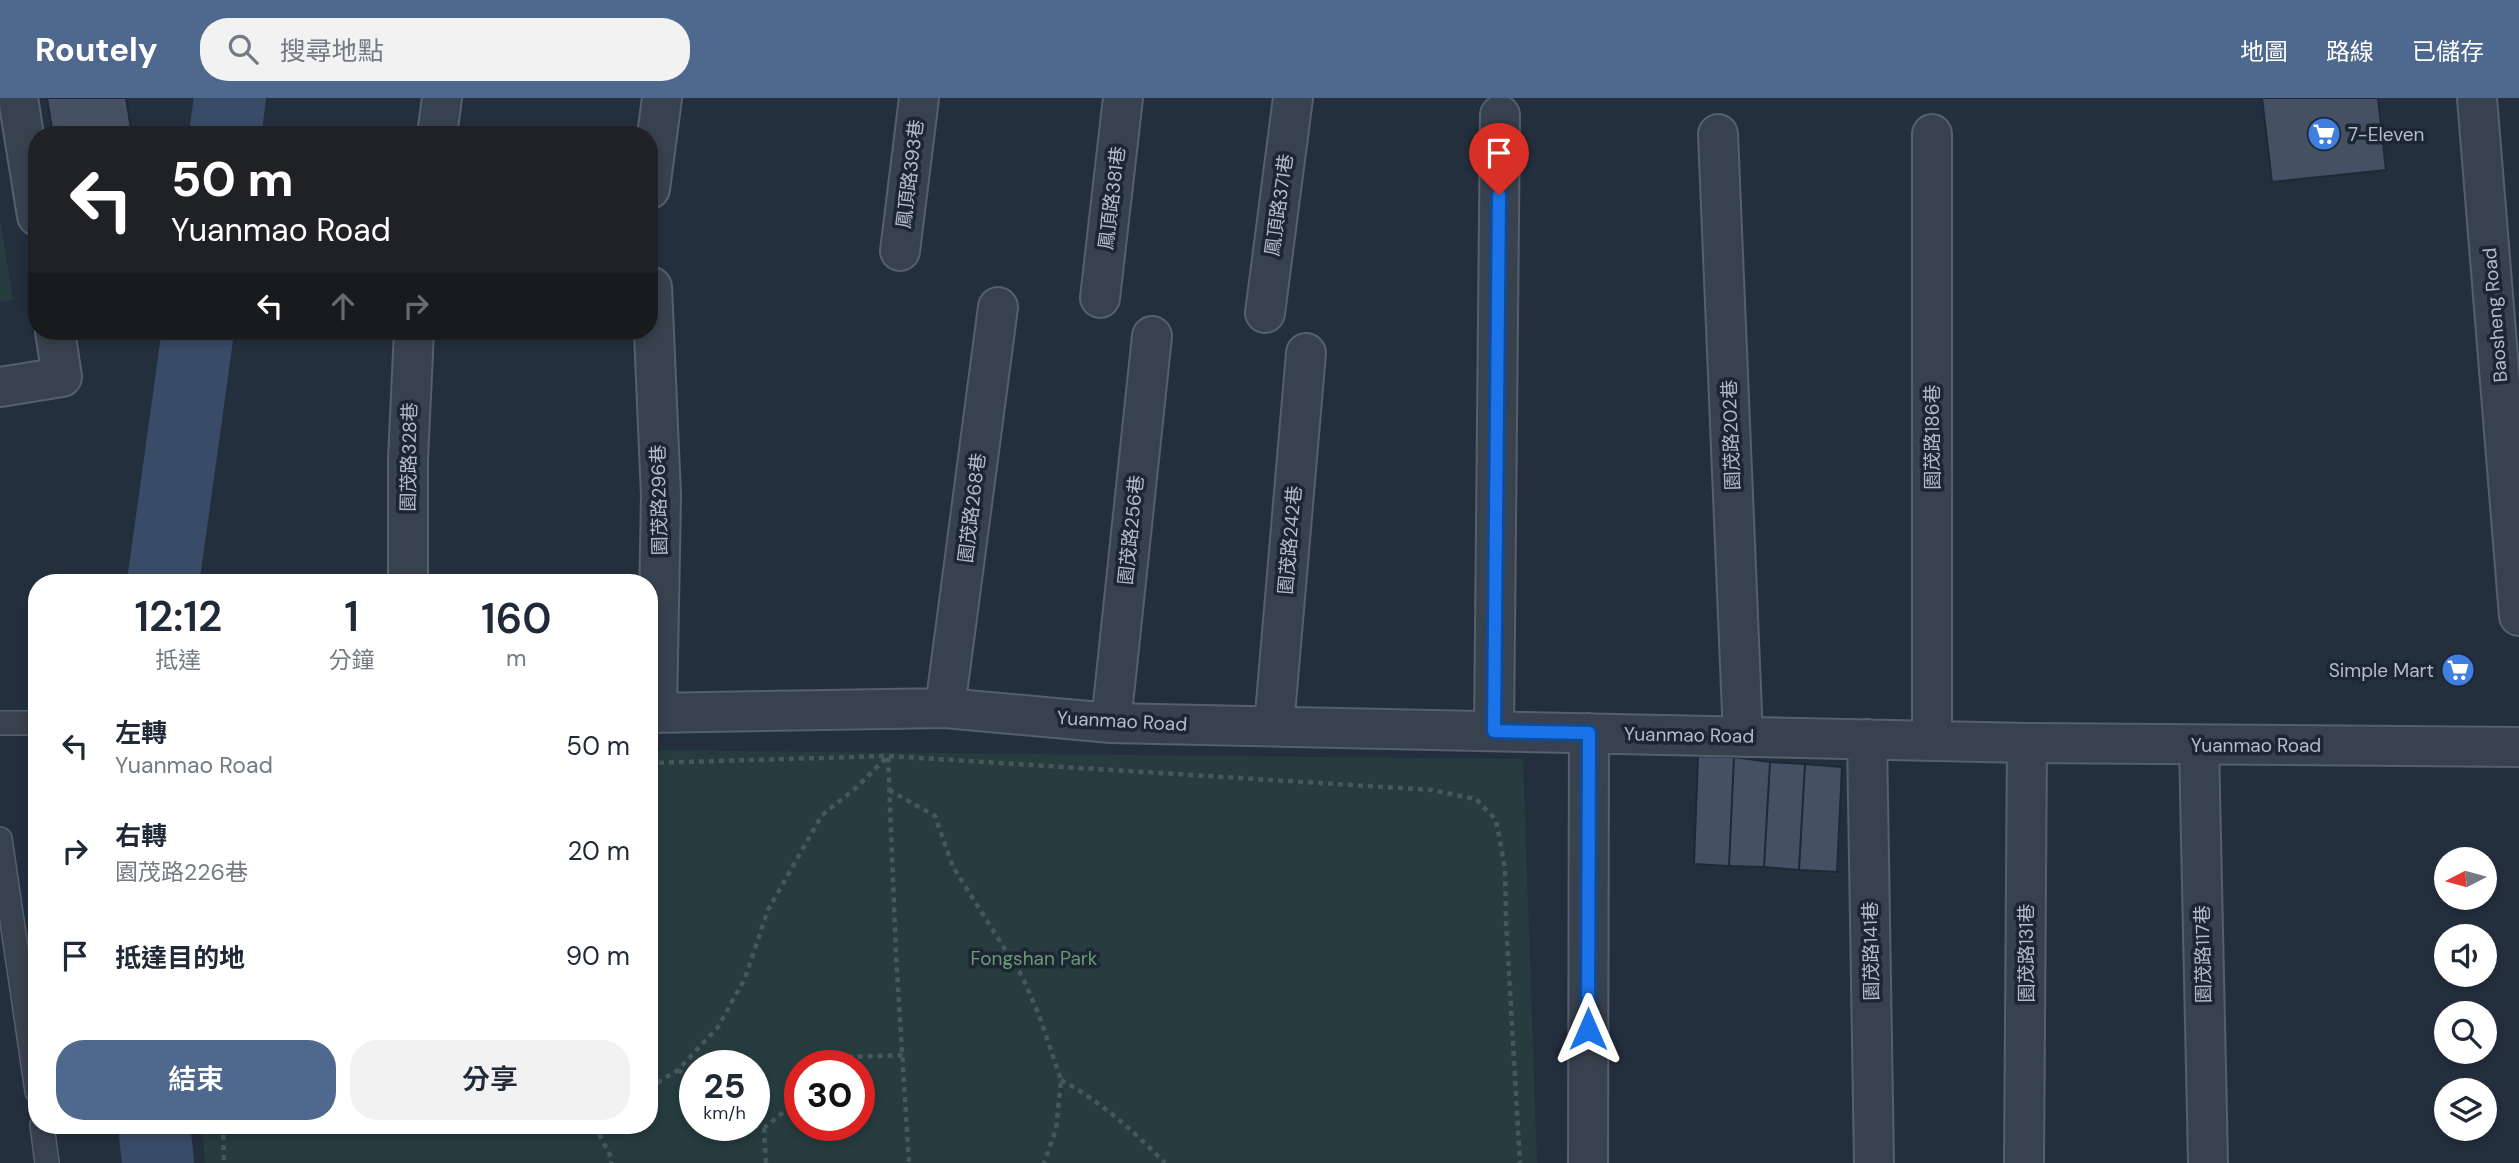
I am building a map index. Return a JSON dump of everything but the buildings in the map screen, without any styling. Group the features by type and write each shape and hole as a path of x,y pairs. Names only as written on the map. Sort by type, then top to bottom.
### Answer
{"street":[{"path":"18,98 28,160"},
{"path":"438,126 442,98"},
{"path":"658,128 662,98"},
{"name":"鳳頂路393巷","path":"900,251 919,98"},
{"name":"鳳頂路381巷","path":"1100,298 1124,98"},
{"name":"鳳頂路371巷","path":"1265,313 1293,98"},
{"name":"Baosheng Road","path":"2477,98 2519,616"},
{"path":"1494,731 1500,115"},
{"name":"園茂路202巷","path":"1718,134 1743,737"},
{"name":"園茂路186巷","path":"1932,134 1932,740"},
{"name":"園茂路268巷","path":"945,708 998,307"},
{"name":"園茂路256巷","path":"1111,723 1152,336"},
{"path":"0,387 62,377 56,340"},
{"name":"園茂路328巷","path":"408,574 408,459 414,340"},
{"name":"園茂路296巷","path":"654,340 661,496 658,577"},
{"name":"園茂路242巷","path":"1274,726 1306,353"},
{"name":"Yuanmao Road","path":"658,713 945,708 1111,723 2027,743 2519,747"},
{"path":"1588,1163 1589,733"},
{"name":"園茂路141巷","path":"1867,739 1874,1163"},
{"name":"園茂路131巷","path":"2024,1163 2027,743"},
{"name":"園茂路117巷","path":"2199,745 2208,1163"}],"lane":[{"path":"0,723 28,723"},
{"path":"0,839 28,1030"},
{"path":"43,1134 47,1163"}],"path":[{"path":"888,756 909,1163"},
{"path":"658,1082 678,1070 718,1027 745,978 768,910 822,816 856,788 888,756"},
{"path":"658,763 888,756 1432,790 1476,799 1496,820 1505,868 1520,1163"},
{"path":"888,789 934,816 953,867 1022,976 1040,1014 1061,1080 1056,1129 1044,1163"},
{"path":"875,1056 903,1055"},
{"path":"1061,1080 1120,1119 1166,1163"},
{"path":"770,1123 784,1112"},
{"path":"223,1134 224,1163"},
{"path":"599,1134 612,1159 611,1163"},
{"path":"765,1141 766,1163"}],"green space":[{"path":"0,219 13,300 0,302"},
{"name":"Fongshan Park","path":"658,750 1523,759 1537,1163 205,1163 203,1134 658,1134"}],"waterway":[{"path":"226,126 230,98"},
{"path":"164,574 197,340"},
{"path":"155,1134 158,1163"}],"place":[{"name":"7-Eleven","path":"2324,134"},
{"name":"Simple Mart","path":"2458,670"}],"route":[{"path":"1499,195 1494,731 1589,733 1588,1029"}]}
